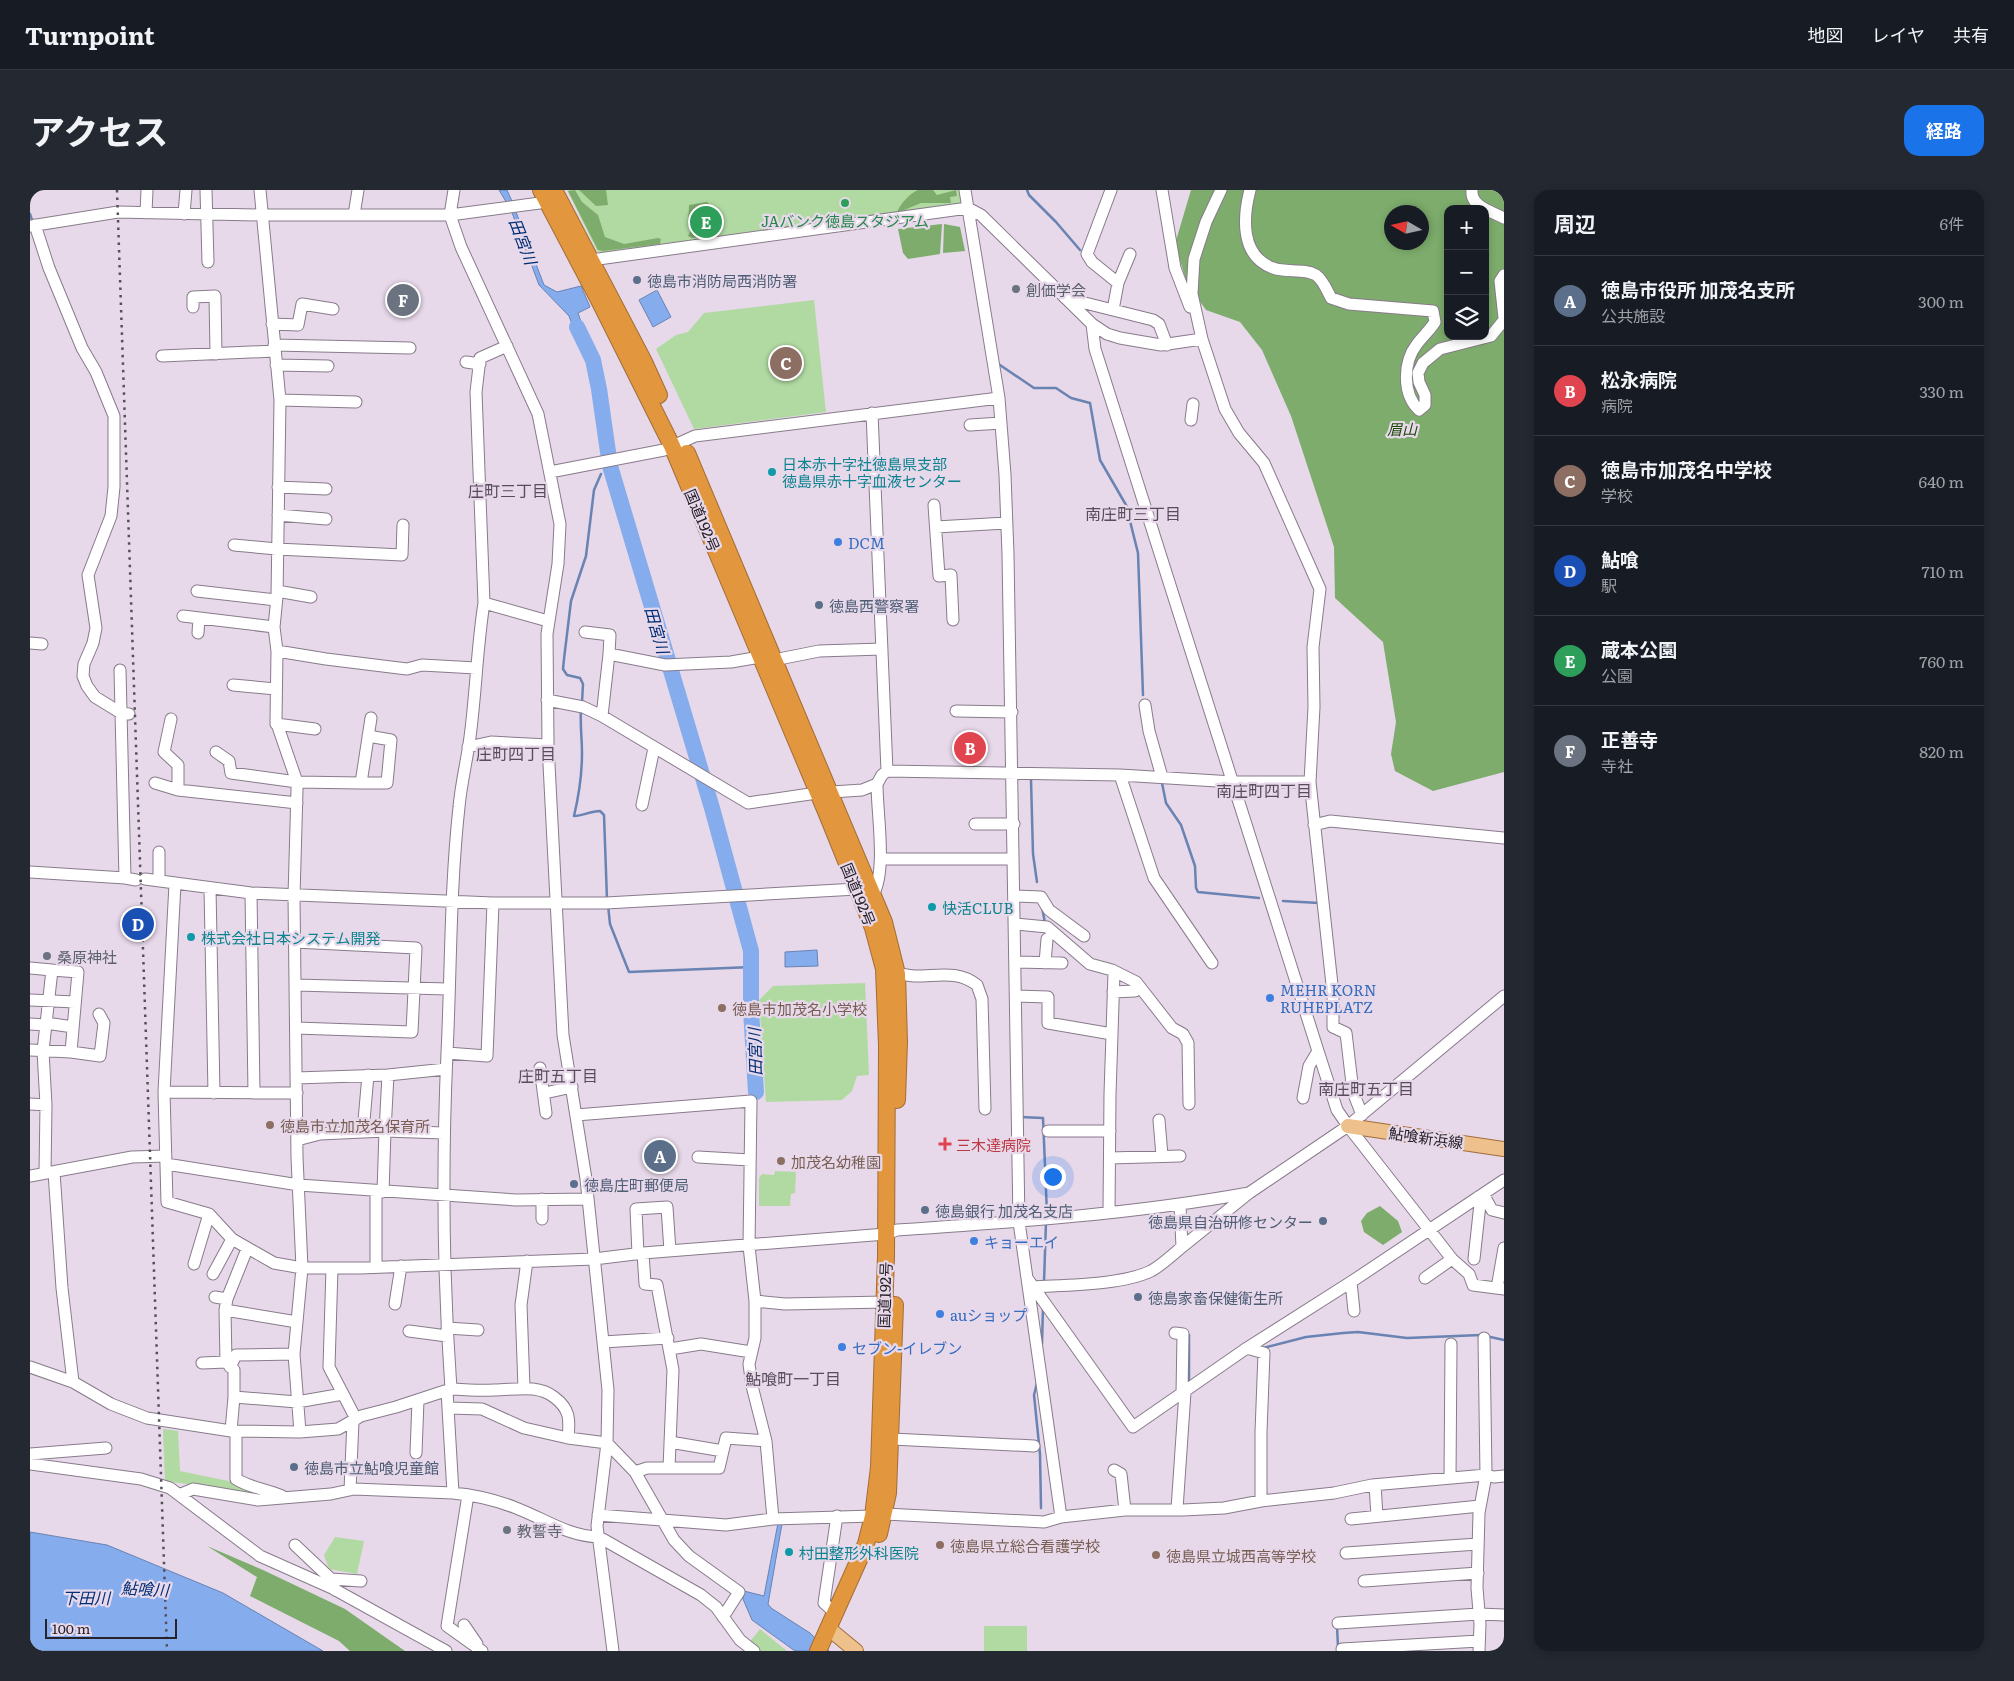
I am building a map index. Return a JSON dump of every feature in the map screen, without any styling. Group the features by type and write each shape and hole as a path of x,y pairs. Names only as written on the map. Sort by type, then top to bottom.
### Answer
{"highway":[{"name":"国道192号","path":"547,194 605,299 677,444 824,794 873,895 890,942 897,974 899,1042 891,1232 885,1302 879,1515"},
{"name":"国道192号","path":"824,794 857,889 873,928 884,969 891,1232 892,1439 888,1493 829,1637"}],"main road":[{"name":"鮎喰新浜線","path":"1348,1126 1504,1149"},
{"path":"829,1637 856,1651"}],"street":[{"path":"146,213 147,190"},
{"path":"184,214 186,190"},
{"path":"206,190 205,214 208,262"},
{"path":"260,190 280,400 274,627 277,651 276,724 297,782 294,896 297,1140 302,1268 294,1354 300,1432"},
{"path":"354,215 358,190"},
{"path":"454,190 450,215 461,247 538,414 560,524 558,564 547,634 548,745 564,1035 588,1198 608,1390 607,1443 598,1515 613,1651"},
{"path":"965,190 1000,398 1006,475 1012,712 1020,1222 1040,1289 1061,1517"},
{"path":"1111,190 1087,254 1092,262 1118,283"},
{"path":"1162,190 1175,268 1200,327"},
{"path":"1221,190 1206,222 1194,258 1192,294 1202,339 1225,409 1239,433 1264,463 1320,589 1313,648 1314,707 1310,782 1333,994 1333,1027 1346,1033 1353,1092 1362,1115"},
{"path":"1250,190 1244,226 1248,242 1258,258 1274,268 1315,275 1324,284 1331,298 1349,304 1433,311 1435,322 1416,345 1407,366 1408,392 1412,403 1419,410 1425,405 1425,395 1418,382 1418,373 1424,363 1440,349 1491,336 1504,319 1500,281 1504,275"},
{"path":"1472,190 1479,205"},
{"path":"125,714 95,698 87,686 84,676 84,664 93,643 96,628 88,575 111,516 114,487 114,416 96,372 82,348 33,225 110,213 450,215 519,206 547,194"},
{"path":"585,261 968,208 981,214 1092,324 1107,334 1120,338 1167,345 1202,339"},
{"path":"1489,211 1504,218"},
{"path":"1113,310 1118,283 1130,254"},
{"path":"193,307 193,297 215,296 216,354"},
{"path":"1064,297 1153,320 1159,324 1167,345"},
{"path":"272,324 298,325 302,304 333,309"},
{"path":"1092,324 1095,349 1337,1110 1452,1259 1469,1274 1473,1285 1500,1289 1504,1248"},
{"path":"452,1493 444,1133 448,989 459,806 468,747 484,603 476,392 480,358 507,346"},
{"path":"162,356 216,354 275,348 410,348"},
{"path":"466,362 480,364"},
{"path":"276,365 328,366"},
{"path":"550,472 610,462 677,444 695,436 1000,398"},
{"path":"280,400 356,402"},
{"path":"1191,420 1193,404"},
{"path":"872,413 887,772"},
{"path":"970,425 1001,423"},
{"path":"278,487 326,489"},
{"path":"934,505 939,576 951,575 953,620"},
{"path":"278,515 326,519"},
{"path":"936,526 1006,523"},
{"path":"234,545 402,555 403,525"},
{"path":"197,591 311,597"},
{"path":"484,603 548,621"},
{"path":"183,616 274,627"},
{"path":"198,633 199,618"},
{"path":"585,632 610,635 602,716"},
{"path":"30,644 42,644"},
{"path":"609,654 668,665 732,662 819,651 882,649"},
{"path":"277,651 407,669 422,665 476,668"},
{"path":"120,670 125,714 135,879"},
{"path":"233,685 276,688"},
{"path":"547,700 582,707 602,716 748,803 862,790 877,784"},
{"path":"1146,706 1149,731 1162,777"},
{"path":"956,710 1012,712"},
{"path":"361,783 371,718"},
{"path":"171,719 164,752 178,766 178,790"},
{"path":"276,724 315,729"},
{"path":"231,773 297,782 387,782 391,740 368,736"},
{"path":"468,747 491,742 548,745"},
{"path":"642,805 653,753 657,749"},
{"path":"216,752 229,761 231,773 228,795"},
{"path":"873,895 878,886 881,859 877,784 882,775 887,772 1120,775 1233,782 1310,782"},
{"path":"1120,775 1154,878 1212,963"},
{"path":"155,783 178,790 297,803"},
{"path":"1314,824 1330,821 1504,838"},
{"path":"974,824 1014,824"},
{"path":"158,881 159,852"},
{"path":"881,859 1014,859"},
{"path":"30,872 158,881 251,893 294,896 493,903 608,903 857,889"},
{"path":"175,884 164,1092 167,1202 209,1214 232,1239 274,1263 302,1268 332,1268 594,1259 641,1253 749,1246 1020,1222 1180,1205 1249,1192"},
{"path":"210,888 214,1093"},
{"path":"251,893 254,1093"},
{"path":"1014,896 1041,897 1049,910 1084,936"},
{"path":"447,1053 487,1056 493,903"},
{"path":"1015,924 1047,927 1090,964 1136,982 1172,1028 1183,1034 1188,1043 1189,1104"},
{"path":"1045,963 1047,939"},
{"path":"295,942 416,948 412,1032 296,1028"},
{"path":"1015,962 1062,963"},
{"path":"30,968 78,972 71,1052"},
{"path":"52,970 43,1051 49,1173 73,1382"},
{"path":"1109,1212 1114,972"},
{"path":"897,974 961,976 977,985 982,999 985,1109"},
{"path":"296,984 448,989"},
{"path":"1114,992 1135,991"},
{"path":"1016,996 1048,997 1048,1023 1112,1034"},
{"path":"1040,1289 1133,1277 1152,1271 1249,1192 1348,1126 1504,996"},
{"path":"30,1000 75,1002"},
{"path":"30,1050 71,1052 100,1056 104,1023 99,1014"},
{"path":"30,1024 73,1027"},
{"path":"1303,1098 1309,1066 1318,1051"},
{"path":"540,1068 545,1092 546,1113"},
{"path":"296,1078 388,1075 446,1069"},
{"path":"376,1267 388,1075"},
{"path":"363,1132 368,1076"},
{"path":"545,1092 572,1087"},
{"path":"164,1092 297,1093"},
{"path":"576,1115 751,1100 749,1246 755,1301 755,1338 749,1364 752,1386 766,1441 773,1519"},
{"path":"30,1104 46,1105"},
{"path":"1159,1120 1162,1156"},
{"path":"297,1140 320,1134 385,1131 444,1133"},
{"path":"1048,1131 1110,1131"},
{"path":"1110,1158 1180,1156"},
{"path":"30,1176 132,1157 166,1160 299,1185 516,1200 588,1198"},
{"path":"698,1157 750,1160"},
{"path":"1040,1289 1133,1427 1246,1348 1351,1282 1504,1180"},
{"path":"1481,1196 1492,1210 1504,1213"},
{"path":"1474,1259 1481,1196"},
{"path":"542,1200 542,1218"},
{"path":"1180,1205 1182,1247"},
{"path":"669,1468 673,1370 657,1285 645,1284 636,1209 667,1207 670,1251"},
{"path":"194,1264 209,1214"},
{"path":"213,1274 232,1239"},
{"path":"228,1365 226,1304 247,1249"},
{"path":"1425,1278 1452,1259"},
{"path":"524,1388 520,1305 527,1261"},
{"path":"395,1304 401,1266"},
{"path":"332,1268 329,1367 354,1420 350,1490"},
{"path":"1351,1282 1354,1311"},
{"path":"215,1296 226,1304 297,1322"},
{"path":"755,1301 785,1304 885,1302"},
{"path":"409,1332 478,1330"},
{"path":"1175,1333 1184,1334 1184,1393 1177,1509"},
{"path":"1342,1649 1479,1646 1478,1544 1480,1506 1486,1475 1484,1338"},
{"path":"603,1342 701,1344 751,1352"},
{"path":"1450,1478 1452,1344"},
{"path":"1246,1348 1264,1353 1261,1501"},
{"path":"228,1365 236,1355 294,1354"},
{"path":"202,1363 228,1365 234,1370 236,1479 286,1498"},
{"path":"30,1367 73,1382 111,1404 147,1418 234,1431 300,1432 338,1429 361,1416 449,1390 524,1388 547,1391 562,1402 566,1408 570,1424 568,1438"},
{"path":"234,1397 297,1402 343,1394"},
{"path":"416,1453 418,1400"},
{"path":"449,1408 482,1409 524,1428 568,1438 607,1443 635,1472 674,1540 689,1556 739,1592 723,1617"},
{"path":"635,1472 647,1468 719,1468 726,1438 766,1441"},
{"path":"892,1439 1034,1446"},
{"path":"670,1442 723,1451"},
{"path":"30,1454 106,1448"},
{"path":"30,1464 141,1480 170,1488 260,1556 333,1585 446,1651"},
{"path":"1114,1470 1121,1474 1125,1510"},
{"path":"598,1515 726,1525 773,1519 879,1515 1044,1522 1061,1517 1125,1510 1224,1508 1261,1501 1334,1493 1375,1485 1486,1475 1494,1477 1504,1476"},
{"path":"1375,1485 1377,1516"},
{"path":"179,1495 193,1489 258,1500 331,1494 350,1490 452,1493 468,1495 516,1508 583,1537 599,1537 701,1595 716,1607 740,1640 754,1651"},
{"path":"468,1495 447,1626 482,1651"},
{"path":"1351,1519 1480,1506"},
{"path":"829,1637 824,1603 837,1516"},
{"path":"1380,1538 1381,1550"},
{"path":"1346,1553 1362,1548 1381,1550 1478,1544"},
{"path":"295,1545 333,1585"},
{"path":"1364,1581 1478,1573"},
{"path":"333,1585 361,1582"},
{"path":"1338,1623 1479,1614 1504,1615"},
{"path":"464,1625 482,1651"}],"green space":[{"path":"567,190 960,190 962,202 960,204 603,253 597,251"},
{"path":"575,190 582,202 598,215 605,237 624,244 658,238 661,239 660,244 598,250 568,191"},
{"path":"579,190 606,190 608,205 596,206"},
{"path":"918,190 933,190 937,195 956,190 957,196 950,197 951,203 921,203 897,213 905,200"},
{"name":"眉山","path":"1191,190 1504,190 1504,772 1433,791 1395,771 1391,754 1396,722 1383,642 1335,598 1334,547 1291,416 1262,350 1240,322 1206,310 1187,283 1175,244"},
{"path":"707,202 714,210 711,217 703,219 701,229 709,233 708,236 692,238 688,236 691,230 688,225 689,205"},
{"path":"942,224 940,254 908,259 903,253 898,229"},
{"path":"944,224 960,227 965,251 943,253"},
{"path":"814,300 826,412 694,429 656,349 676,335 688,332 704,313"},
{"path":"865,983 869,1075 857,1076 852,1091 842,1100 766,1102 759,1000 773,986"},
{"path":"775,1171 796,1172 795,1193 791,1194 790,1206 759,1206 759,1178 762,1174 774,1175"},
{"path":"1380,1206 1398,1221 1402,1232 1383,1245 1364,1232 1361,1221 1367,1213"},
{"path":"163,1429 178,1431 180,1471 233,1482 236,1486 261,1492 258,1494 165,1481"},
{"path":"335,1537 364,1541 357,1574 329,1569 324,1555"},
{"path":"207,1546 345,1609 405,1651 350,1651 339,1641 250,1596 257,1577"},
{"path":"984,1626 1027,1626 1027,1651 984,1651"},
{"path":"760,1629 787,1651 756,1651 748,1644"}],"water":[{"path":"499,190 507,190 544,285 557,292 581,286 590,307 578,313 589,345 581,348 569,316 539,285 511,210"},
{"path":"657,290 671,317 653,327 639,300"},
{"path":"817,950 818,966 785,967 785,952"},
{"path":"778,1523 782,1524 768,1604 771,1608 810,1633 829,1651 795,1651 752,1620 743,1599 744,1591 764,1596"},
{"name":"下田川","path":"30,1532 107,1545 223,1593 323,1651 30,1651"}],"waterway":[{"path":"1027,190 1029,195 1080,250"},
{"path":"30,214 32,220"},
{"name":"田宮川","path":"577,327 593,360 610,466 712,808 751,951 751,1010 756,1092"},
{"path":"997,363 1034,388 1056,388 1071,398 1090,403 1100,460 1126,505 1138,553 1143,695"},
{"path":"582,702 583,684 580,678 567,675 563,669 571,601 586,556 594,490 601,474"},
{"path":"581,710 581,769 579,793 574,816 600,811 604,815 607,900"},
{"path":"1031,780 1033,854 1037,882"},
{"path":"1162,783 1166,803 1181,825 1195,866 1196,888 1198,892 1259,898"},
{"path":"1283,901 1319,903"},
{"path":"608,905 610,924 629,972 752,967"},
{"path":"1042,907 1045,923"},
{"path":"1020,1117 1043,1118 1047,1214"},
{"path":"1044,1282 1046,1222"},
{"path":"1042,1344 1043,1307"},
{"path":"1263,1348 1306,1337 1358,1332 1407,1338 1481,1335"},
{"path":"1189,1335 1189,1381"},
{"path":"1486,1336 1504,1340"},
{"path":"1037,1383 1034,1395 1040,1454 1041,1508"},
{"path":"1337,1626 1338,1647"}],"railway":[{"path":"117,190 167,1651"}],"place":[{"name":"JAバンク徳島スタジアム","path":"845,203"},
{"name":"蔵本公園","path":"706,222"},
{"name":"徳島市消防局西消防署","path":"637,280"},
{"name":"創価学会","path":"1016,289"},
{"name":"正善寺","path":"403,300"},
{"name":"徳島市加茂名中学校","path":"786,363"},
{"name":"日本赤十字社徳島県支部 徳島県赤十字血液センター","path":"772,472"},
{"name":"DCM","path":"838,542"},
{"name":"徳島西警察署","path":"819,605"},
{"name":"松永病院","path":"970,748"},
{"name":"快活CLUB","path":"932,907"},
{"name":"鮎喰","path":"138,924"},
{"name":"株式会社日本システム開発","path":"191,937"},
{"name":"桑原神社","path":"47,956"},
{"name":"MEHR KORN RUHEPLATZ","path":"1270,998"},
{"name":"徳島市加茂名小学校","path":"722,1008"},
{"name":"徳島市立加茂名保育所","path":"270,1125"},
{"name":"三木達病院","path":"945,1144"},
{"name":"徳島市役所 加茂名支所","path":"660,1156"},
{"name":"加茂名幼稚園","path":"781,1161"},
{"name":"徳島庄町郵便局","path":"574,1184"},
{"name":"徳島銀行 加茂名支店","path":"925,1210"},
{"name":"徳島県自治研修センター","path":"1323,1221"},
{"name":"キョーエイ","path":"974,1241"},
{"name":"徳島家畜保健衛生所","path":"1138,1297"},
{"name":"auショップ","path":"940,1314"},
{"name":"セブン-イレブン","path":"842,1347"},
{"name":"徳島市立鮎喰児童館","path":"294,1467"},
{"name":"教誓寺","path":"507,1530"},
{"name":"徳島県立総合看護学校","path":"940,1545"},
{"name":"村田整形外科医院","path":"789,1552"},
{"name":"徳島県立城西高等学校","path":"1156,1555"}],"district":[{"name":"庄町三丁目","path":"508,490"},
{"name":"南庄町三丁目","path":"1133,513"},
{"name":"庄町四丁目","path":"516,753"},
{"name":"南庄町四丁目","path":"1264,790"},
{"name":"庄町五丁目","path":"558,1075"},
{"name":"南庄町五丁目","path":"1366,1088"},
{"name":"鮎喰町一丁目","path":"793,1378"}],"water label":[{"name":"鮎喰川","path":"145,1588"}]}
